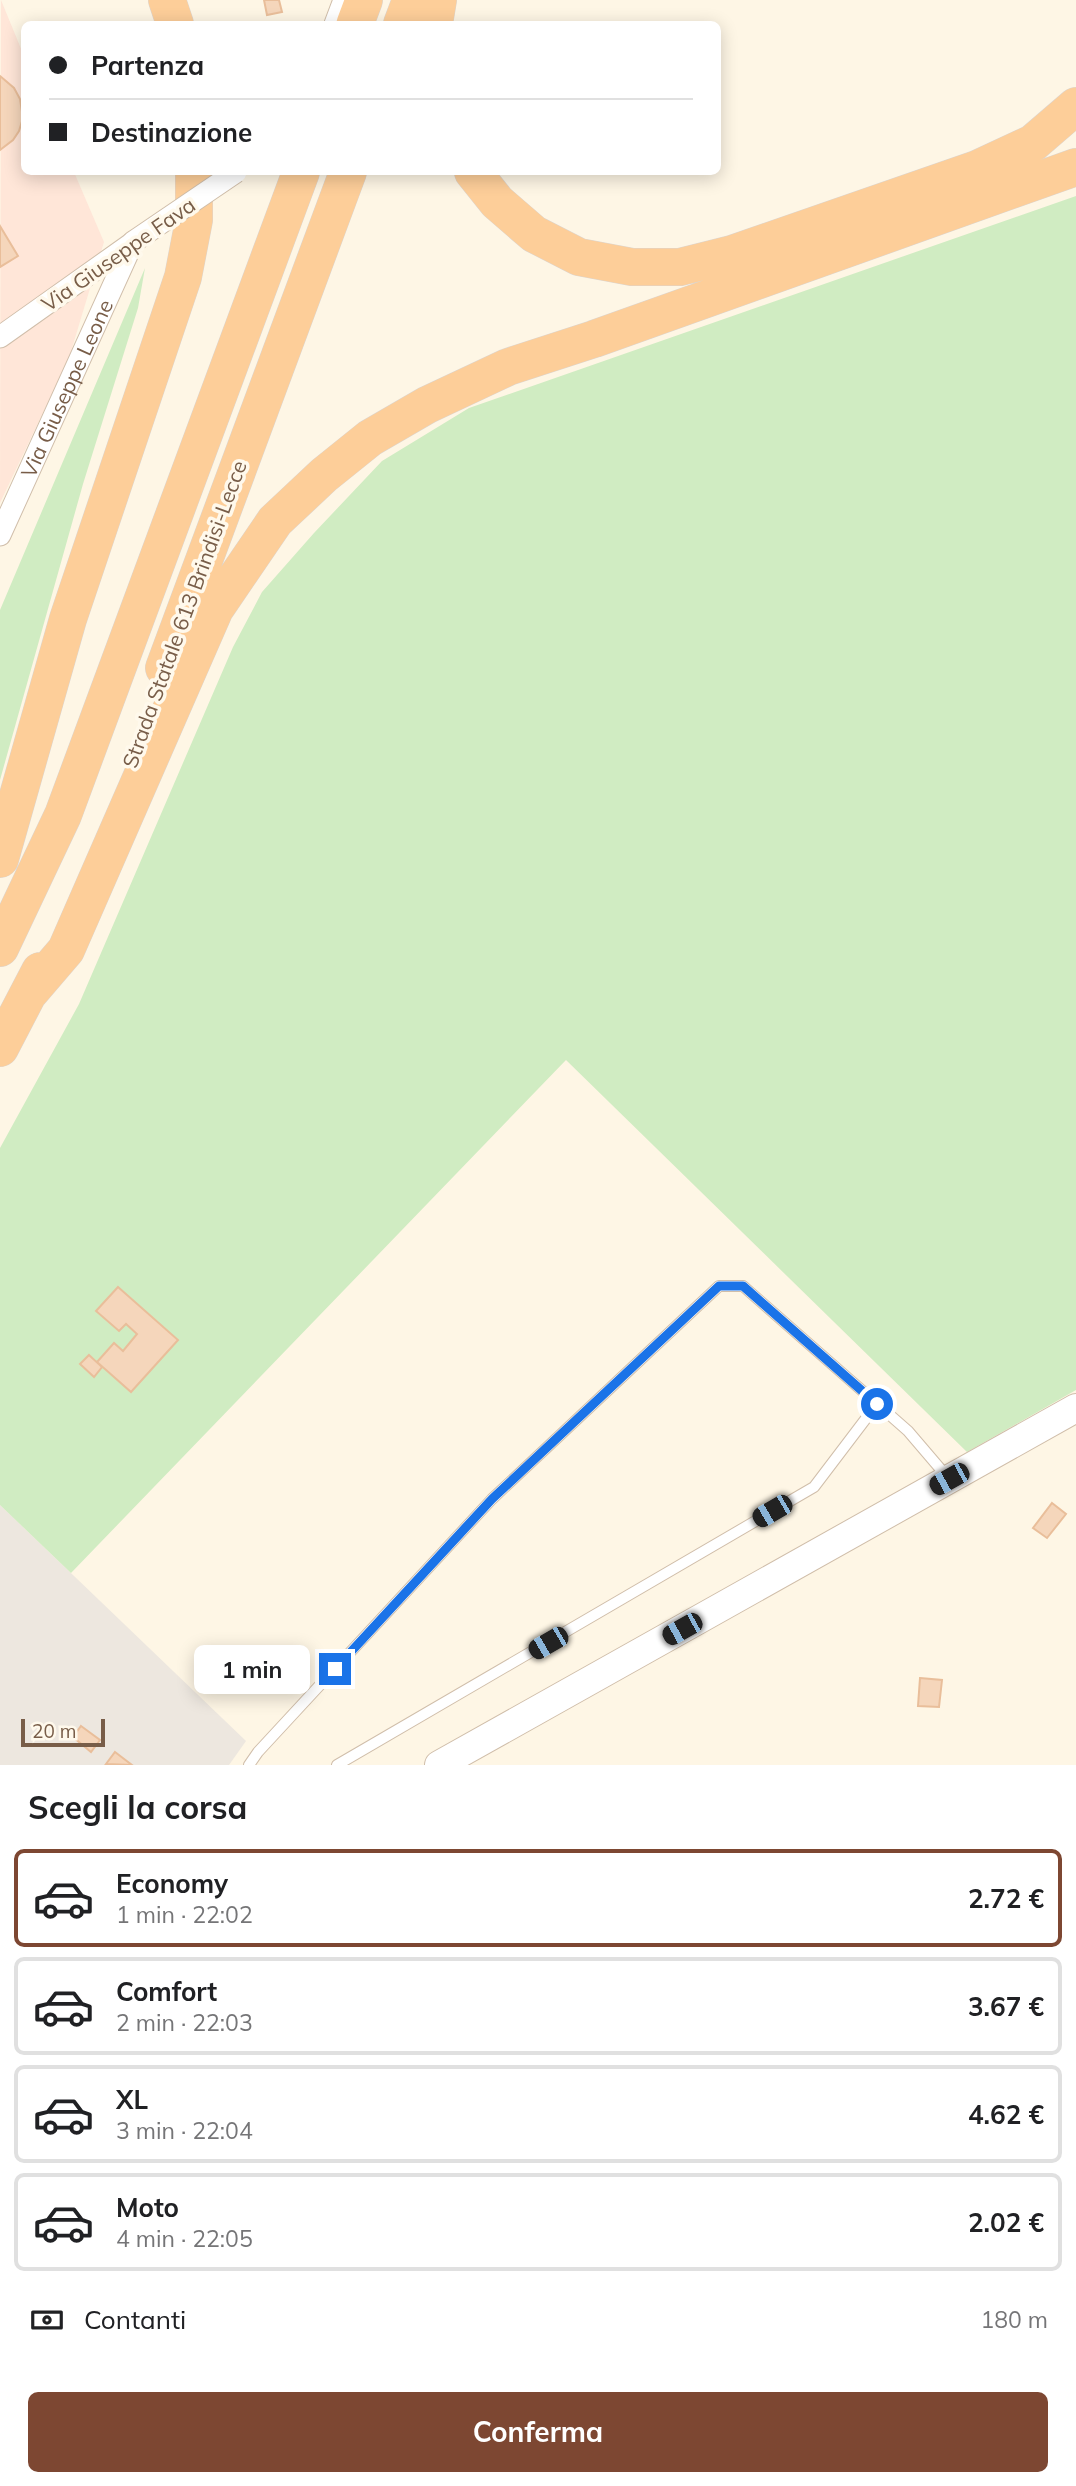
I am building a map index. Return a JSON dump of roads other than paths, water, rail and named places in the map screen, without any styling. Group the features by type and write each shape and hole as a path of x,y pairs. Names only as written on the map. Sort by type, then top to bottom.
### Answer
{"highway":[{"path":"167,0 174,21"},
{"path":"356,21 364,0"},
{"path":"403,21 411,0"},
{"path":"434,21 438,0"},
{"path":"475,175 497,202 534,234 579,257 632,267 680,267 732,254 977,169 1033,143 1076,106"},
{"path":"30,992 66,950 215,609 275,521 324,475 370,438 426,405 508,367 1076,167"},
{"path":"0,859 68,619 183,277 194,220 194,175"},
{"name":"Strada Statale 613 Brindisi-Lecce","path":"0,948 63,815 300,175"},
{"name":"Strada Statale 613 Brindisi-Lecce","path":"0,1048 30,992 116,795 347,175"}],"street":[{"path":"336,21 344,0"},
{"name":"Via Giuseppe Fava","path":"0,337 132,242 232,175"},
{"name":"Via Giuseppe Leone","path":"0,535 132,242"},
{"path":"439,1765 1076,1408"}],"lane":[{"path":"249,1765 258,1752 492,1499 719,1286 743,1286 908,1431 949,1479"},
{"path":"337,1765 814,1487 877,1404"}]}
